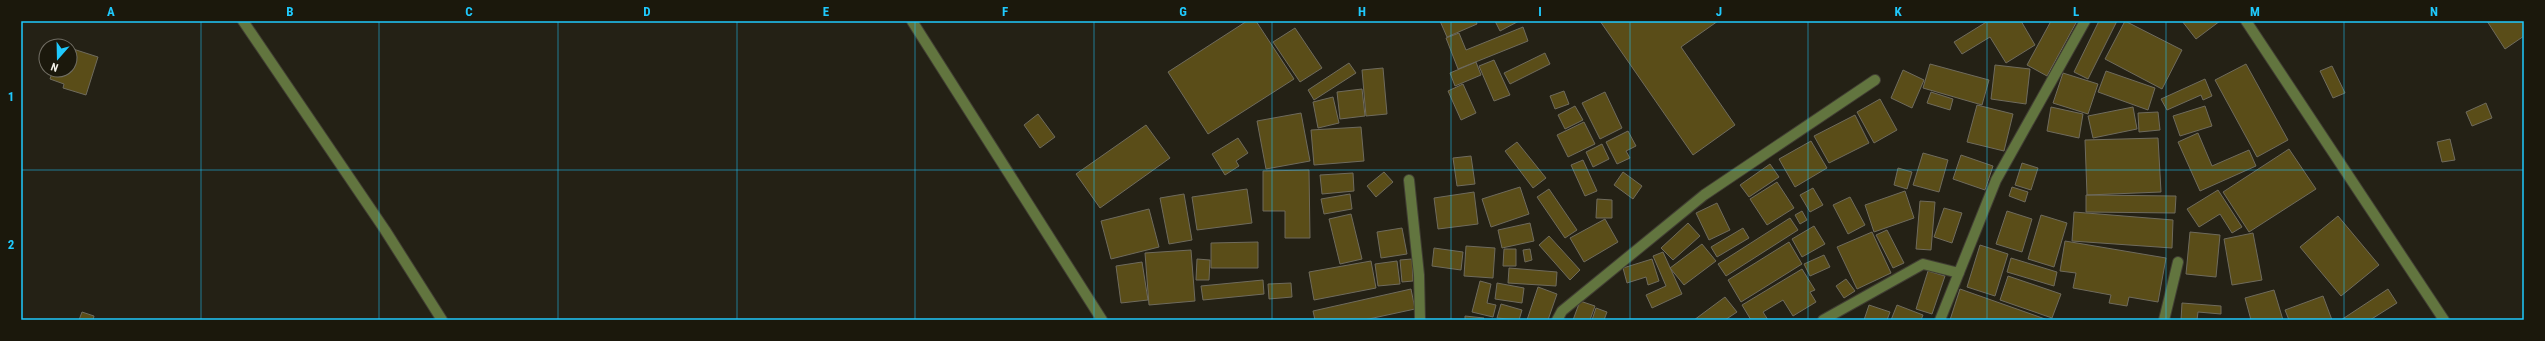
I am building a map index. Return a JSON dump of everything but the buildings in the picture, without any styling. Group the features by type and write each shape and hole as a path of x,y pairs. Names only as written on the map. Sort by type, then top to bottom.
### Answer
{"street":[{"path":"243,21 385,230 442,320"},
{"path":"912,21 1102,320"},
{"path":"1940,320 1996,180 2085,21"},
{"path":"2246,21 2444,320"},
{"path":"1557,320 1562,311 1704,195 1875,80"},
{"path":"1409,180 1419,275 1420,320"},
{"path":"2164,320 2178,262"},
{"path":"1824,320 1923,264 1959,273"}]}
